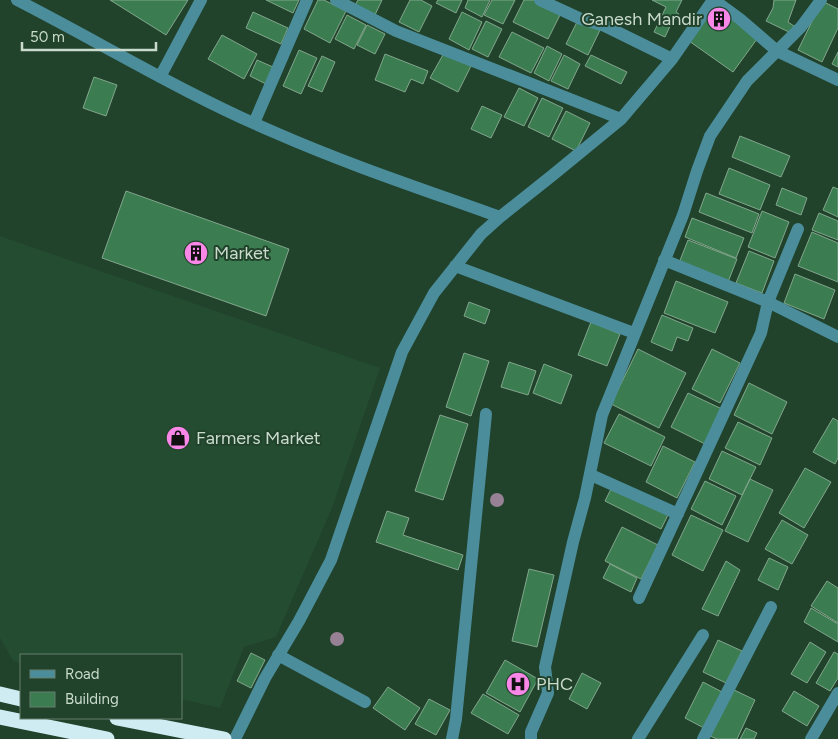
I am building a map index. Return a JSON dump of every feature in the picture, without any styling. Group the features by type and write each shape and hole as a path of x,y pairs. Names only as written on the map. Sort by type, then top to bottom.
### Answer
{"highway":[{"path":"0,686 11,697"},
{"path":"0,717 107,739"},
{"path":"122,719 224,739"}],"street":[{"path":"17,0 160,77 276,133 500,217"},
{"path":"160,77 201,0"},
{"path":"254,123 306,0"},
{"path":"336,0 396,31 620,119"},
{"path":"540,0 581,19 604,26 672,60"},
{"path":"235,739 265,678 299,621 331,560 402,352 434,292 481,234 620,119 672,60 713,0 777,51 838,80"},
{"path":"531,739 531,732 548,693 546,667 602,415 683,215 710,136 747,81 801,26 821,0"},
{"path":"639,598 761,333 768,302 798,229"},
{"path":"664,260 768,302 838,336"},
{"path":"455,266 634,333"},
{"path":"452,739 456,719 486,414"},
{"path":"590,475 678,514"},
{"path":"703,739 771,607"},
{"path":"638,739 703,635"},
{"path":"278,655 365,702"},
{"path":"811,739 838,693"}],"shaded area":[{"name":"Farmers Market","path":"0,236 380,368 332,508 276,637 244,647 220,708 182,699 182,654 20,654 20,663 13,661 0,638"}],"building":[{"path":"110,0 188,0 166,35"},
{"path":"266,0 299,0 293,13"},
{"path":"318,0 324,0 346,11 330,43 304,29"},
{"path":"358,0 382,0 374,17 354,7"},
{"path":"410,0 421,0 432,6 419,32 399,22"},
{"path":"438,0 462,0 456,13 436,3"},
{"path":"468,0 490,0 482,17 465,8"},
{"path":"492,0 515,0 503,24 484,15"},
{"path":"524,0 539,0 562,11 548,39 513,22"},
{"path":"652,0 682,0 676,12 679,14 674,23 672,22 665,37 654,32 666,7"},
{"name":"Ganesh Mandir","path":"713,0 757,39 733,72 689,41"},
{"path":"774,0 796,0 788,22 794,26 791,33 766,21 773,8"},
{"path":"822,1 838,9 838,28 822,62 798,50"},
{"path":"253,12 288,28 281,44 246,28"},
{"path":"462,12 482,22 469,50 449,39"},
{"path":"347,15 366,25 354,49 335,39"},
{"path":"578,20 600,30 588,55 566,44"},
{"path":"486,21 502,29 488,57 472,49"},
{"path":"367,25 385,34 375,54 357,45"},
{"path":"512,32 544,48 531,73 499,57"},
{"path":"222,35 257,54 244,79 208,59"},
{"path":"547,46 562,54 549,81 534,73"},
{"path":"299,50 317,58 301,94 283,86"},
{"path":"838,52 838,67 832,64"},
{"path":"444,53 473,62 458,92 430,78"},
{"path":"385,54 428,71 423,84 411,79 405,92 375,80"},
{"path":"564,55 580,64 568,89 551,81"},
{"path":"591,55 627,72 621,84 585,66"},
{"path":"322,56 335,62 322,92 308,86"},
{"path":"257,60 273,67 266,84 250,76"},
{"path":"94,77 117,85 106,116 83,108"},
{"path":"519,88 538,98 524,126 504,117"},
{"path":"542,98 563,108 549,137 528,127"},
{"path":"482,106 502,115 491,138 471,129"},
{"path":"566,111 590,123 576,151 552,139"},
{"path":"740,136 790,156 781,177 732,157"},
{"path":"729,168 770,185 760,210 719,194"},
{"path":"833,187 838,189 838,217 823,210"},
{"path":"782,188 807,198 801,215 776,205"},
{"name":"Market","path":"126,191 289,249 266,316 102,258"},
{"path":"706,193 759,214 752,233 699,212"},
{"path":"762,211 789,222 775,258 748,247"},
{"path":"819,213 838,221 838,240 812,230"},
{"path":"692,218 744,238 736,258 685,237"},
{"path":"812,232 838,243 838,282 798,266"},
{"path":"688,240 737,259 728,282 679,263"},
{"path":"749,251 774,261 762,293 736,283"},
{"path":"795,274 835,290 824,319 784,303"},
{"path":"676,281 728,302 715,333 664,313"},
{"path":"469,302 490,310 485,324 464,316"},
{"path":"662,315 693,328 688,341 677,337 672,351 651,342"},
{"path":"591,322 620,334 607,366 578,355"},
{"path":"638,349 686,373 659,428 611,404"},
{"path":"712,349 740,363 720,403 692,389"},
{"path":"464,353 489,361 471,416 446,407"},
{"path":"509,362 536,371 528,395 501,387"},
{"path":"544,364 572,375 561,404 533,393"},
{"path":"749,383 787,402 772,434 734,415"},
{"path":"688,393 722,409 705,444 671,427"},
{"path":"619,414 665,437 651,466 604,443"},
{"path":"440,415 468,424 443,500 415,491"},
{"path":"833,418 838,421 838,458 835,464 813,452"},
{"path":"738,422 772,438 760,465 725,448"},
{"path":"663,446 695,462 677,498 646,482"},
{"path":"722,451 756,467 742,495 709,479"},
{"path":"805,468 831,482 804,528 779,513"},
{"path":"750,479 773,490 748,542 725,531"},
{"path":"705,481 736,496 722,525 691,509"},
{"path":"613,485 669,513 661,529 605,501"},
{"path":"387,511 409,518 403,535 463,555 458,570 376,542"},
{"path":"691,515 723,530 703,571 672,555"},
{"path":"782,520 808,535 792,564 765,549"},
{"path":"622,527 658,545 641,579 605,561"},
{"path":"769,558 788,567 778,590 758,580"},
{"path":"726,561 740,570 718,616 702,609"},
{"path":"610,564 637,578 631,592 603,578"},
{"path":"529,569 554,575 537,647 512,641"},
{"path":"827,581 838,588 838,623 811,606"},
{"path":"811,608 838,624 838,642 804,622"},
{"path":"718,640 742,651 726,683 703,672"},
{"path":"810,642 826,652 807,683 791,674"},
{"path":"834,652 838,654 838,678 830,691 816,683"},
{"path":"251,653 265,660 251,688 237,681"},
{"path":"505,660 538,679 520,712 486,693"},
{"path":"582,673 601,683 587,709 569,699"},
{"path":"703,682 722,692 704,728 685,718"},
{"path":"388,687 420,708 405,730 373,708"},
{"path":"732,689 755,700 737,739 717,739 710,736"},
{"path":"794,691 819,706 807,726 782,711"},
{"path":"483,694 519,715 508,734 471,713"},
{"path":"429,699 450,710 436,735 415,724"},
{"path":"746,728 757,733 754,739 740,739"}],"place":[{"name":"Ganesh Mandir","path":"719,19"},
{"name":"Market","path":"196,253"},
{"name":"Farmers Market","path":"178,438"},
{"name":"PHC","path":"518,684"}]}
